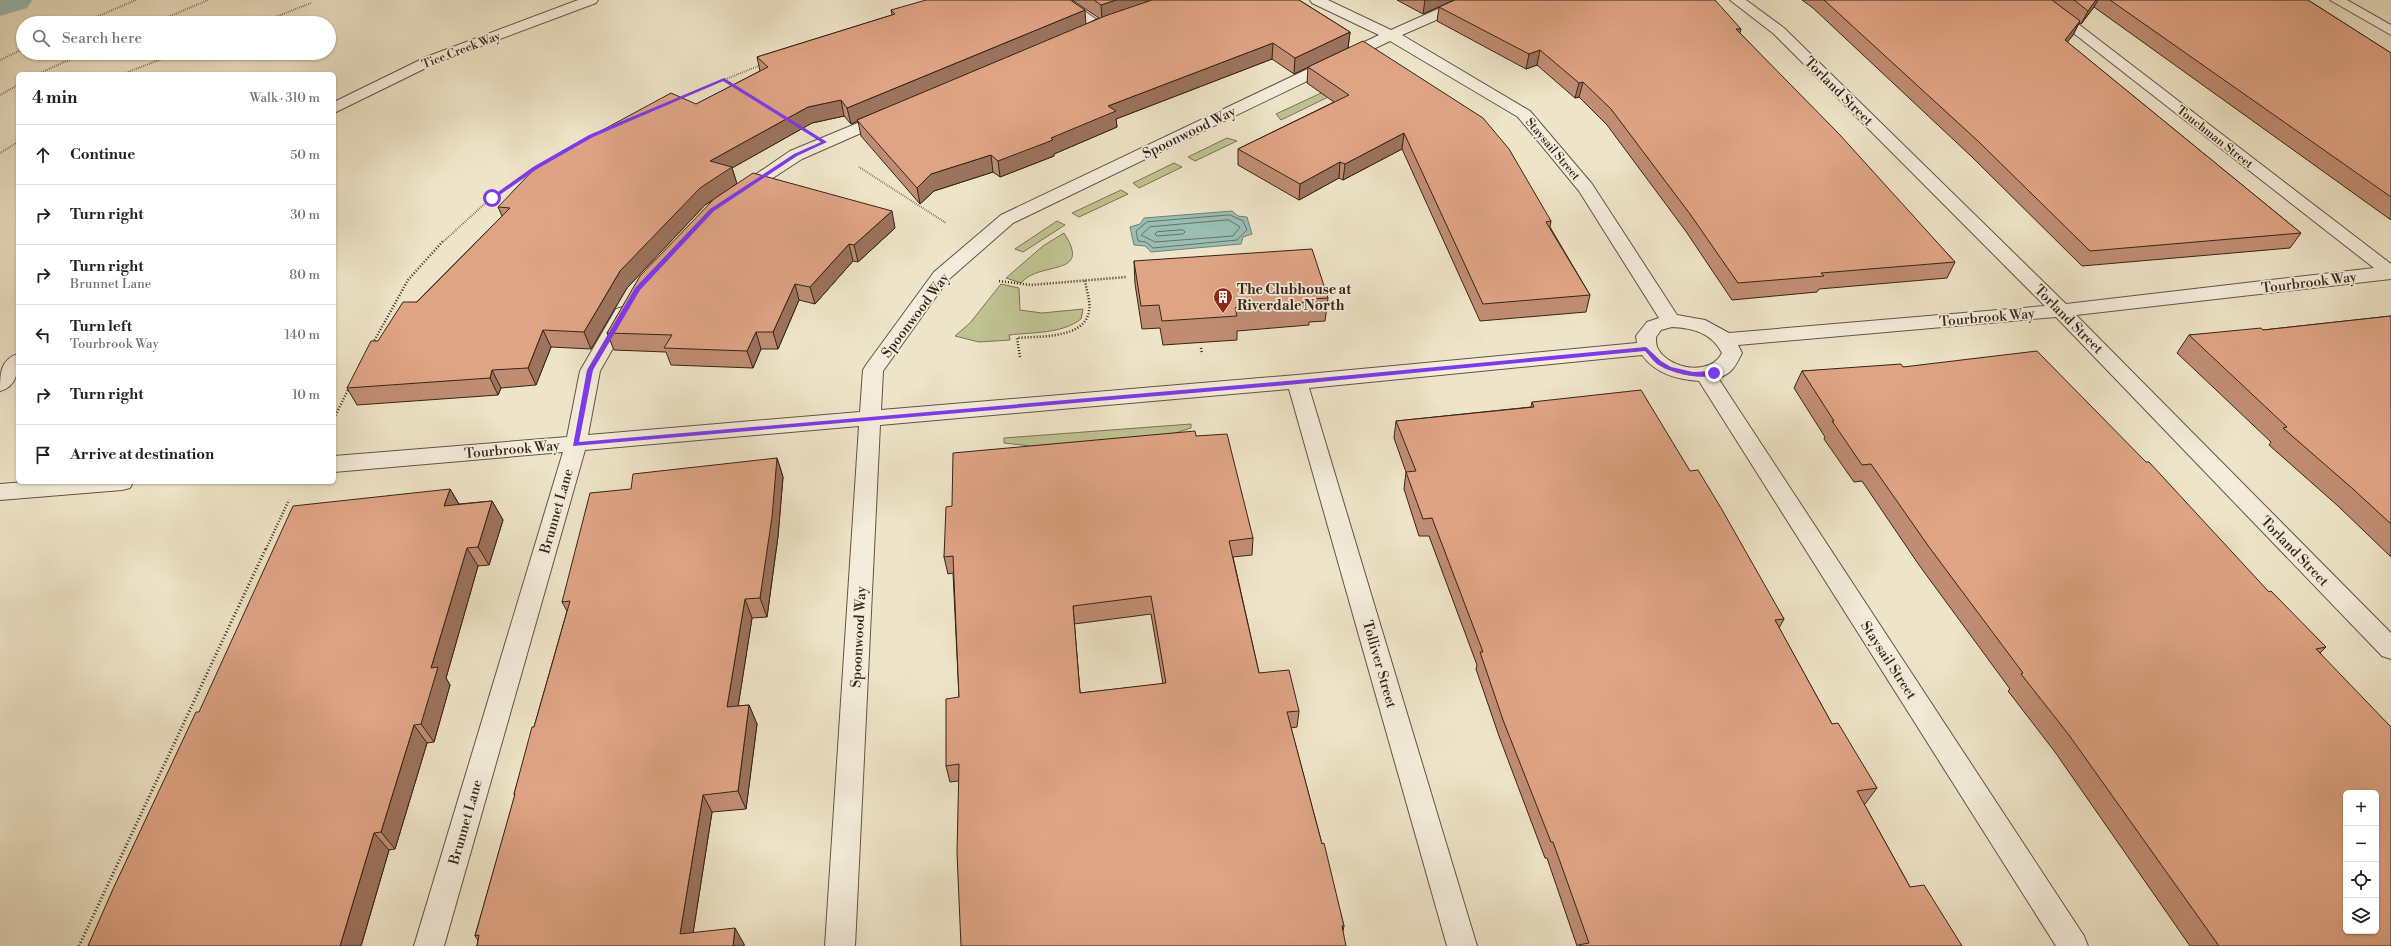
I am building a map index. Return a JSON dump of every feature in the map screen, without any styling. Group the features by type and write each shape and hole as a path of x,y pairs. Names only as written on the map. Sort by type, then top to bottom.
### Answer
{"street":[{"name":"Tice Creek Way","path":"336,107 431,60 591,0"},
{"path":"1059,0 1100,27"},
{"name":"Staysail Street","path":"1317,0 1391,35 1524,114 1586,188 1671,321"},
{"name":"Spoonwood Way","path":"840,946 873,370 941,276 1007,219 1391,35 1470,0"},
{"name":"Torland Street","path":"1737,0 1779,31 2062,311 2391,649"},
{"name":"Touchman Street","path":"2038,0 2390,273"},
{"path":"2337,0 2391,31"},
{"path":"1078,36 1122,20"},
{"path":"725,201 796,155 904,109"},
{"name":"Tourbrook Way","path":"1726,340 2062,311 2390,273"},
{"name":"Brunnet Lane","path":"429,946 576,444 590,370 633,296"},
{"path":"1671,321 1695,323 1718,333 1726,340 1732,353 1728,365 1714,373 1705,374 1693,374 1669,368 1659,363 1646,348 1646,336 1649,331 1654,326 1671,321"},
{"name":"Tourbrook Way","path":"336,464 1298,382 1646,348"},
{"path":"0,384 16,364"},
{"name":"Staysail Street","path":"1705,374 2073,946"},
{"name":"Tolliver Street","path":"1298,382 1462,946"},
{"path":"0,492 98,484"}],"path":[{"path":"98,16 136,0"},
{"path":"170,16 208,0"},
{"path":"278,16 311,3"},
{"path":"0,60 16,52"},
{"path":"42,72 69,60"},
{"path":"128,72 159,60"},
{"path":"676,99 768,62"},
{"path":"724,80 737,88"},
{"path":"0,94 16,86"},
{"path":"0,153 16,143"},
{"path":"370,350 408,280 445,239 492,198 541,164"},
{"path":"856,165 947,223"},
{"path":"999,281 1030,285 1126,277"},
{"path":"1020,357 1017,338 1066,333 1079,328 1088,320 1090,310 1085,280"},
{"path":"336,414 350,385"},
{"path":"79,946 289,500"}],"green space":[{"path":"1362,74 1357,83 1281,120 1276,114"},
{"path":"1227,138 1237,141 1195,161 1188,157"},
{"path":"1174,163 1182,167 1139,188 1133,183"},
{"path":"1121,190 1128,194 1079,217 1072,213"},
{"path":"1057,221 1065,225 1023,252 1015,249"},
{"path":"1064,233 1071,247 1072,257 1068,263 1029,276 1021,283 1006,278 1043,246"},
{"path":"1001,284 1019,288 1020,310 1042,313 1083,309 1081,319 1073,324 1056,330 1009,335 1010,340 979,342 955,336 970,323"},
{"path":"1191,424 1191,428 1169,435 1031,446 1004,443 1004,438"}],"water":[{"path":"1232,211 1238,216 1247,217 1252,234 1243,237 1241,244 1151,252 1145,246 1134,245 1130,227 1140,224 1144,218"}],"building":[{"path":"926,0 1070,0 1085,10 847,108 841,100 808,107 710,161 732,167 700,188 620,271 584,332 543,330 528,368 492,370 490,378 347,388 371,341 378,341 403,302 417,302 510,208 498,207 538,165 671,93 696,104 768,67 757,57 895,14 891,10"},
{"path":"1094,0 1116,0 1101,5"},
{"path":"1152,0 1299,0 1350,32 1295,58 1273,43 1108,106 1116,111 1051,138 1053,140 998,161 991,155 931,174 917,188 857,120 1105,16"},
{"path":"1455,0 1715,0 1741,29 1736,29 1840,135 1955,262 1821,273 1824,276 1738,283 1690,214 1611,109 1583,82 1579,83 1540,50 1529,54 1439,7"},
{"path":"1824,0 2052,0 2080,21 2065,40 2301,233 2090,251 1979,142"},
{"path":"2074,0 2096,0 2088,11"},
{"path":"2110,0 2308,0 2391,53 2391,197"},
{"path":"1363,41 1483,118 1509,149 1551,221 1546,222 1590,295 1483,304 1404,133 1345,164 1340,162 1300,184 1238,149 1349,95 1308,67"},
{"path":"753,173 892,211 854,245 849,244 810,287 795,284 773,332 756,332 747,351 664,348 672,335 607,333 640,276 714,199"},
{"path":"1312,249 1328,298 1310,299 1311,302 1235,308 1237,316 1162,321 1159,305 1141,306 1134,261"},
{"path":"2391,316 2391,524 2283,428 2287,427 2189,335 2261,328 2263,330"},
{"path":"2037,351 2146,462 2149,462 2269,592 2271,591 2326,647 2316,649 2391,727 2391,946 2219,946 2069,735 2021,674 2023,673 1929,547 1871,464 1862,465 1832,421 1834,421 1802,371 1901,364 1903,367"},
{"path":"1641,390 1690,471 1698,470 1721,508 1784,619 1775,620 1832,724 1838,723 1877,788 1857,791 1910,887 1924,885 1962,946 1578,946 1589,943 1553,842 1551,842 1503,720 1480,652 1483,652 1432,518 1423,519 1406,472 1416,471 1396,421 1534,407 1532,402"},
{"path":"1195,431 1196,436 1227,434 1253,538 1229,541 1259,673 1289,670 1299,711 1287,712 1322,844 1324,843 1344,926 1342,926 1346,946 961,946 957,853 959,764 946,766 946,699 959,697 953,556 944,557 946,507 952,506 953,453","holes":["1151,596 1166,683 1080,693 1073,606"]},
{"path":"777,458 772,517 760,598 745,599 727,707 749,705 738,791 703,795 680,934 735,928 733,946 477,946 479,935 475,936 515,794 532,727 534,727 570,601 562,602 590,493 631,489 633,474"},
{"path":"450,489 444,506 492,501 478,547 467,548 431,668 438,667 421,724 414,725 381,832 374,833 340,946 88,946 196,712 199,712 293,506"}],"waterway":[{"path":"0,5 14,0"}],"place":[{"name":"The Clubhouse at Riverdale North","path":"1223,314"}],"route":[{"path":"492,198 535,168 591,136 663,104 724,80 824,142 796,155 712,210 637,289 590,370 576,444 1298,382 1646,348 1651,356 1659,363 1669,368 1693,374 1714,373"}]}
